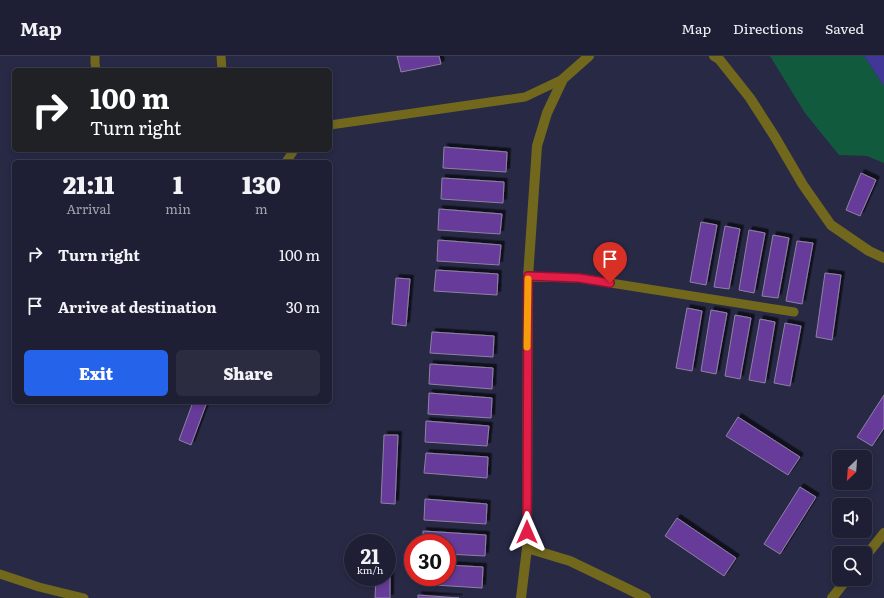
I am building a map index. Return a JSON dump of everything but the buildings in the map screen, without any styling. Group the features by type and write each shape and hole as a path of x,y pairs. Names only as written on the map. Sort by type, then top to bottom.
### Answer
{"street":[{"path":"521,598 527,548 528,276 537,146 547,113 563,80 589,56"},
{"path":"714,56 719,59 750,98 803,185 831,225 869,251 884,258"},
{"path":"872,549 884,534"},
{"path":"527,548 570,561 646,598"},
{"path":"832,598 841,586"}],"lane":[{"path":"95,56 96,68"},
{"path":"221,56 222,68"},
{"path":"332,125 525,97 563,80"},
{"path":"528,276 579,278 794,312"},
{"path":"0,574 39,587 84,598"}],"green space":[{"path":"770,56 864,56 884,86 884,163 867,156 839,155 805,113"}],"shaded area":[{"path":"864,56 884,56 884,86"}],"slow traffic":[{"path":"527,347 528,279"}],"route":[{"path":"527,532 528,276 579,278 610,283"}]}
